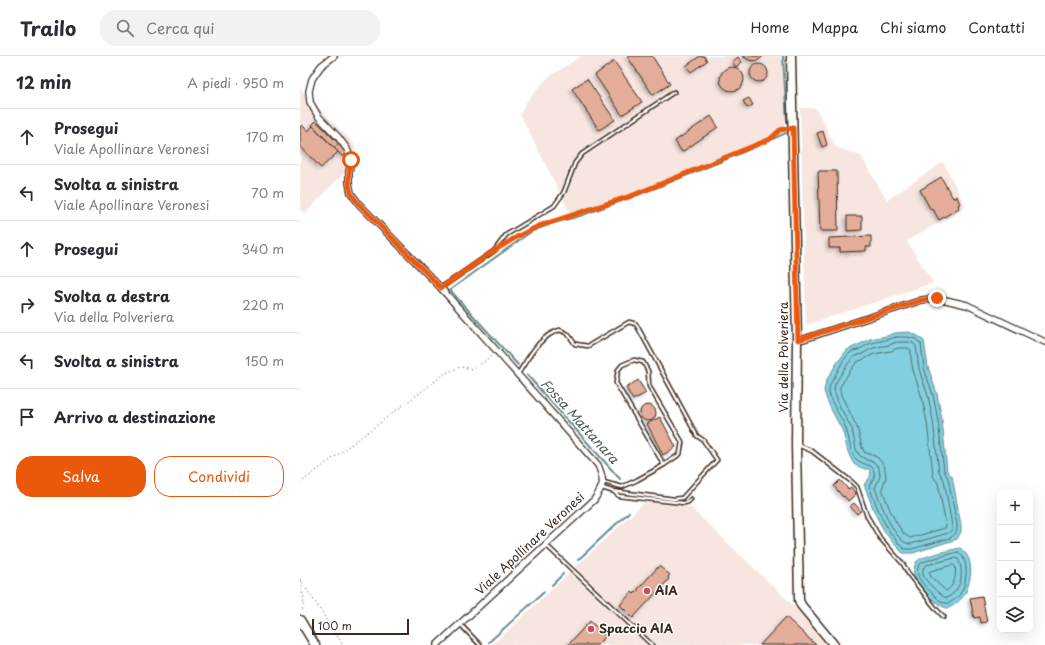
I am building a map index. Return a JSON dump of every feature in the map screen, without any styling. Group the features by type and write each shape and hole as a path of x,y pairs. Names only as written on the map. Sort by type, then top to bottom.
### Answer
{"street":[{"path":"334,56 321,66 312,79 309,91 310,102 318,116 347,148 351,160 349,172 351,193 359,204 441,288 598,465 602,475 602,485"},
{"name":"Via della Polveriera","path":"791,56 798,340 796,444 799,602 834,645"},
{"path":"798,340 922,300 937,298 967,305 1045,342"},
{"name":"Viale Apollinare Veronesi","path":"437,645 594,500 602,485"},
{"path":"301,616 315,645"}],"lane":[{"path":"441,288 494,251 506,235 554,206 564,192 575,163 582,154 674,92"},
{"path":"518,375 532,353 544,339 553,332 560,330 568,334 575,344 588,346 629,322 636,324 697,436 703,440 717,460 682,498 674,499 612,491"},
{"path":"602,485 622,487 664,465 680,454 682,442 649,386 648,371 643,362 634,360 622,365 618,370 616,383 664,465"},
{"path":"796,444 812,451 857,487 867,516 880,538 903,564 909,576 944,617"},
{"path":"602,485 619,496 684,503 691,500"},
{"path":"546,545 652,645"},
{"path":"460,624 480,645"}],"path":[{"path":"494,251 539,226 631,196 770,139 780,130 793,128"},
{"path":"300,483 446,373 460,367 472,369 484,362 497,351"},
{"path":"300,580 304,600 301,616"},
{"path":"300,580 343,645"}],"shaded area":[{"path":"581,56 785,56 785,129 672,179 571,215 520,114 527,101 546,79"},
{"path":"300,88 355,145 355,164 331,186 305,214 300,209"},
{"path":"800,108 816,108 836,147 861,156 887,200 943,162 966,207 907,241 933,283 806,325"},
{"name":"AIA","path":"645,502 690,507 795,607 828,645 492,645"}],"water":[{"path":"909,332 918,336 924,341 928,367 937,394 942,420 947,471 952,476 961,532 957,539 913,553 903,553 889,538 879,522 864,484 870,478 870,471 869,469 855,465 852,461 843,432 824,391 826,381 847,350 870,339 895,333"},
{"path":"960,548 970,561 971,569 967,590 959,601 950,607 943,607 928,596 919,586 914,577 914,567 916,562 919,560"}],"building":[{"path":"627,56 652,56 670,84 653,95"},
{"path":"700,56 704,56 707,61 691,72 686,66"},
{"path":"742,56 763,56 759,60 754,61"},
{"path":"738,57 742,62 736,67 732,62"},
{"path":"614,61 642,102 622,115 595,75"},
{"path":"759,64 765,67 768,73 765,79 759,82 753,79 750,73 753,67"},
{"path":"732,67 740,71 744,79 740,87 732,91 724,87 720,79 724,71"},
{"path":"587,79 615,120 599,130 572,89"},
{"path":"749,98 753,105 747,108 743,101"},
{"path":"711,116 718,127 682,152 675,141"},
{"path":"316,121 339,144 334,148 312,125"},
{"path":"302,125 308,131 313,126 338,152 321,168 300,146 300,127"},
{"path":"823,131 827,145 822,147 817,133"},
{"path":"338,144 347,153 343,157 334,148"},
{"path":"818,171 837,171 838,231 820,231"},
{"path":"941,177 953,198 957,196 960,204 958,205 959,208 939,220 933,209 931,210 920,190"},
{"path":"847,216 862,216 862,230 847,231"},
{"path":"871,236 871,247 866,247 866,251 840,252 840,248 829,248 829,238"},
{"path":"638,380 646,393 633,400 626,388"},
{"path":"648,405 655,410 656,413 651,420 648,421 641,416 640,413 645,406"},
{"path":"660,417 676,447 663,455 647,424"},
{"path":"840,480 848,489 851,487 856,494 848,501 834,486"},
{"path":"854,503 861,511 857,514 850,506"},
{"name":"AIA","path":"659,566 670,575 668,577 669,579 633,618 620,605 632,592 634,594 638,590"},
{"path":"982,596 987,622 981,623 980,617 974,618 970,598"},
{"path":"786,617 816,645 760,645"},
{"name":"Spaccio AIA","path":"590,621 606,636 597,645 568,645"}],"waterway":[{"name":"Fossa Mattanara","path":"783,56 787,123"},
{"name":"Fossa Mattanara","path":"518,365 450,290 532,231 553,223 580,216 655,188 786,133"},
{"name":"Fossa Mattanara","path":"527,375 620,479"},
{"name":"Fossa Mattanara","path":"578,560 629,512"},
{"name":"Fossa Mattanara","path":"552,585 563,574"},
{"name":"Fossa Mattanara","path":"489,642 544,592"}],"place":[{"name":"AIA","path":"647,591"},
{"name":"Spaccio AIA","path":"591,629"}],"route":[{"path":"351,160 349,172 351,193 359,204 441,288 494,251 530,230 631,196 770,139 780,130 793,128 798,340 922,300 937,298"}]}
